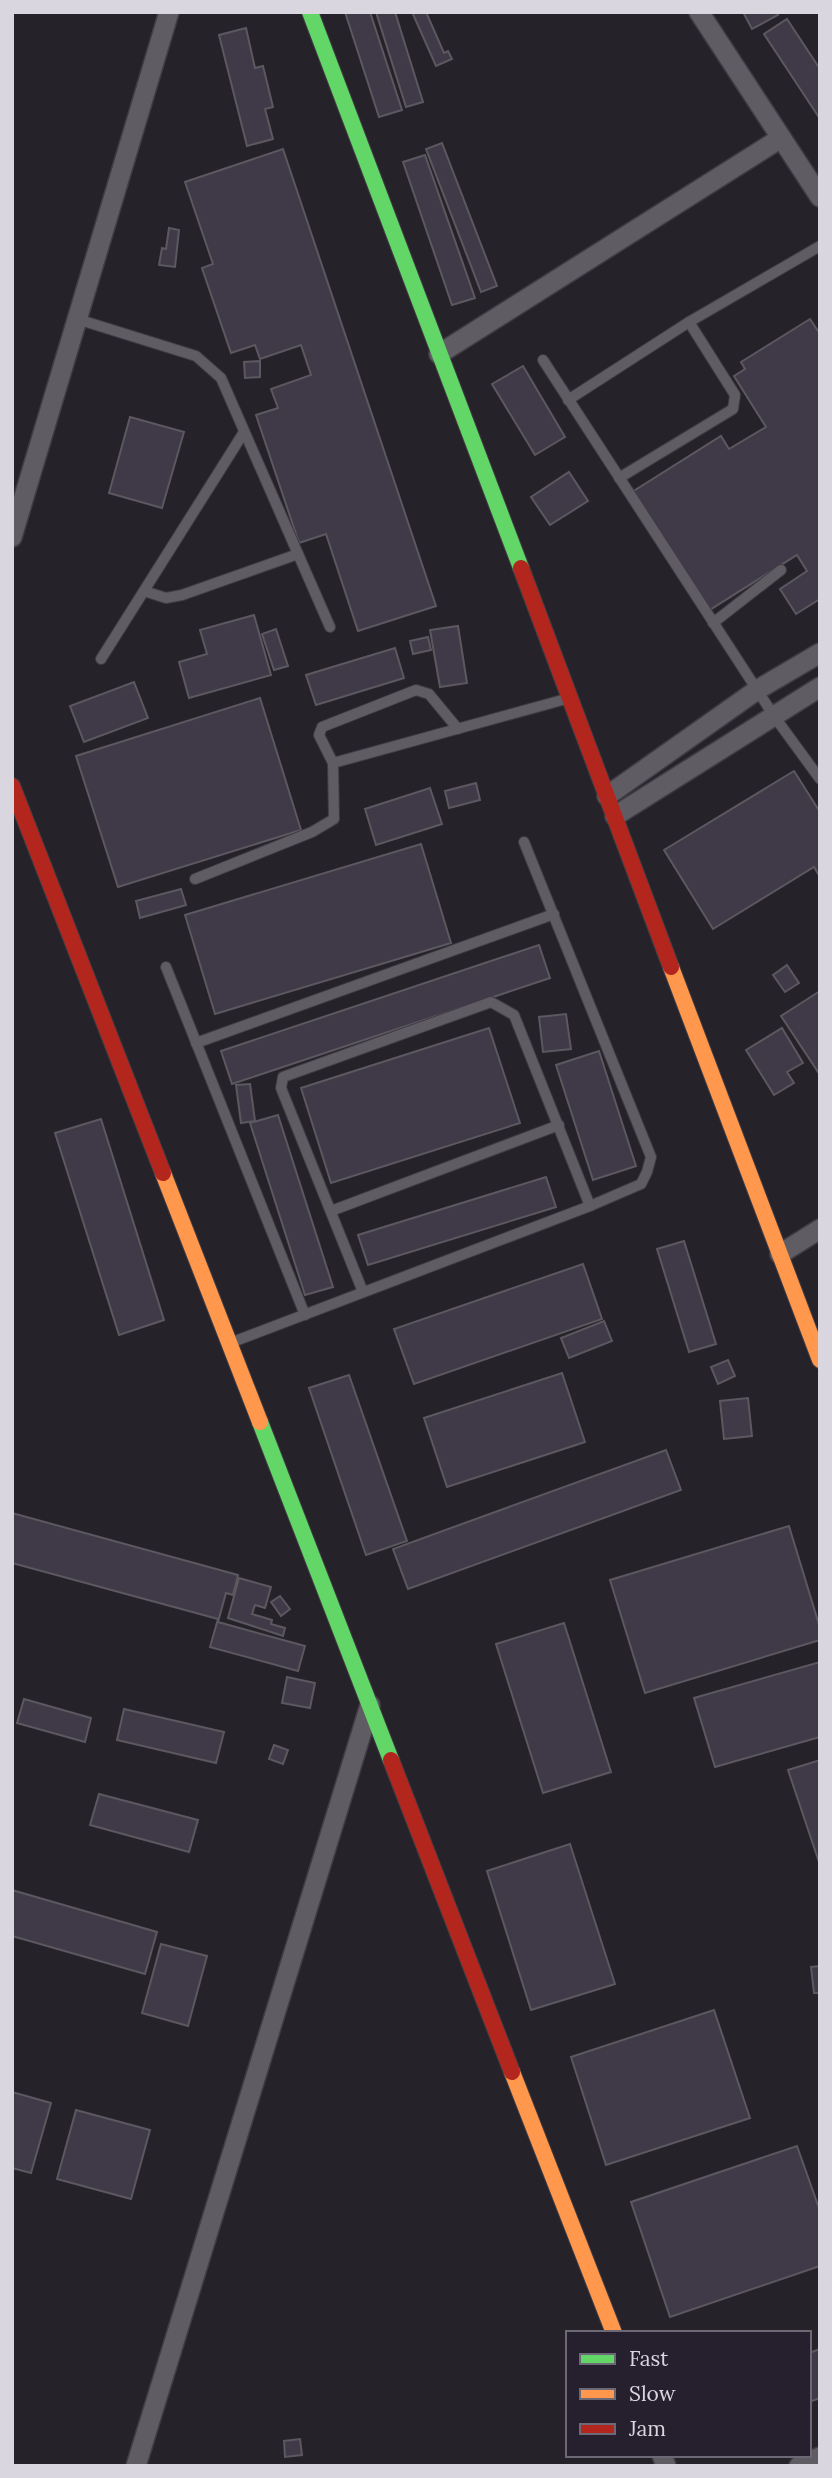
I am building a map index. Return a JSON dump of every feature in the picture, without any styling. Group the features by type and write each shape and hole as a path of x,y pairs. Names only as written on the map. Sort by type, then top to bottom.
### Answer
{"street":[{"path":"12,537 169,12"},
{"path":"310,12 820,1360"},
{"path":"699,12 820,197"},
{"path":"439,354 781,138"},
{"path":"607,796 757,690 820,653"},
{"path":"615,816 820,687"},
{"path":"12,786 613,2331"},
{"path":"780,1254 820,1229"},
{"path":"136,2466 370,1705"},
{"path":"799,2466 820,2457"}],"lane":[{"path":"568,400 689,322 820,246"},
{"path":"77,320 196,356 221,378 330,627"},
{"path":"619,478 733,409 735,395 689,322"},
{"path":"543,360 774,716 820,779"},
{"path":"101,659 244,432"},
{"path":"144,591 166,598 182,595 298,554"},
{"path":"713,623 781,570"},
{"path":"195,879 312,832 334,818 333,763 319,735 322,727 415,690 429,694 458,729"},
{"path":"333,763 570,698"},
{"path":"229,1344 641,1184 651,1157 524,842"},
{"path":"196,1043 554,914"},
{"path":"166,967 305,1314"},
{"path":"363,1292 281,1088 283,1077 491,1002 514,1015 590,1206"},
{"path":"331,1211 559,1125"}],"building":[{"path":"345,12 370,12 402,110 379,117"},
{"path":"376,12 395,12 423,102 406,107"},
{"path":"412,12 426,12 444,53 448,51 452,59 436,66"},
{"path":"743,12 776,12 778,15 752,29"},
{"path":"787,19 820,69 820,119 764,34"},
{"path":"246,28 255,68 263,66 273,107 265,109 273,139 247,146 219,35"},
{"path":"442,143 497,286 481,292 426,149"},
{"path":"283,149 436,606 358,631 326,534 299,543 256,415 278,408 271,389 311,375 301,345 260,359 255,345 231,353 202,268 213,264 185,182"},
{"path":"425,155 475,298 452,305 403,162"},
{"path":"169,228 179,230 175,267 159,265 162,248 166,249"},
{"path":"810,319 820,334 820,599 796,614 780,589 807,571 797,555 708,611 632,492 721,436 729,449 766,427 734,376 745,369 741,362"},
{"path":"260,361 260,377 245,378 244,362"},
{"path":"523,366 565,437 535,455 492,384"},
{"path":"130,417 184,432 162,508 109,493"},
{"path":"569,472 588,501 550,525 531,497"},
{"path":"254,615 271,675 189,698 179,662 207,654 200,630"},
{"path":"458,626 467,683 440,687 430,630"},
{"path":"276,629 288,666 274,670 262,634"},
{"path":"428,637 431,650 413,654 410,641"},
{"path":"395,648 404,678 316,705 306,675"},
{"path":"134,682 148,718 84,742 70,706"},
{"path":"260,698 301,830 118,887 76,756"},
{"path":"794,771 820,812 820,877 814,867 713,929 664,850"},
{"path":"476,783 480,800 449,808 445,791"},
{"path":"430,788 442,824 376,845 365,809"},
{"path":"421,844 451,943 215,1014 185,915"},
{"path":"181,889 186,905 140,918 136,901"},
{"path":"539,945 550,978 232,1084 221,1051"},
{"path":"787,965 799,983 785,992 773,975"},
{"path":"820,991 820,1075 781,1016"},
{"path":"566,1014 571,1049 543,1052 539,1017"},
{"path":"489,1028 520,1123 331,1183 301,1088"},
{"path":"782,1028 803,1063 787,1072 794,1083 774,1095 746,1050"},
{"path":"599,1051 636,1166 593,1180 556,1065"},
{"path":"250,1084 255,1121 241,1123 236,1085"},
{"path":"278,1115 333,1287 305,1295 250,1123"},
{"path":"101,1119 164,1320 119,1335 55,1133"},
{"path":"546,1177 556,1207 368,1265 358,1235"},
{"path":"684,1241 716,1344 689,1352 657,1249"},
{"path":"583,1264 602,1319 414,1384 394,1329"},
{"path":"604,1321 612,1341 569,1358 561,1338"},
{"path":"728,1360 735,1376 718,1384 711,1367"},
{"path":"562,1373 585,1442 447,1487 424,1418"},
{"path":"349,1375 407,1541 366,1555 309,1388"},
{"path":"748,1398 752,1436 724,1439 720,1401"},
{"path":"666,1450 681,1490 408,1589 393,1549"},
{"path":"12,1513 238,1575 233,1595 226,1593 218,1622 305,1646 298,1671 210,1647 218,1619 12,1563"},
{"path":"789,1526 820,1628 820,1640 645,1693 610,1580"},
{"path":"239,1578 271,1587 265,1608 255,1605 252,1614 272,1620 271,1624 285,1628 283,1636 228,1618"},
{"path":"280,1596 290,1609 281,1616 271,1602"},
{"path":"564,1623 611,1772 543,1793 496,1644"},
{"path":"820,1662 820,1737 715,1767 694,1698"},
{"path":"287,1677 315,1683 310,1708 282,1703"},
{"path":"24,1699 91,1718 85,1742 17,1723"},
{"path":"124,1709 224,1732 216,1763 117,1740"},
{"path":"274,1745 288,1750 283,1764 269,1759"},
{"path":"820,1760 820,1865 788,1770"},
{"path":"99,1794 198,1820 189,1852 90,1825"},
{"path":"570,1844 615,1984 531,2010 487,1871"},
{"path":"12,1890 157,1932 145,1974 12,1936"},
{"path":"161,1944 207,1956 188,2026 142,2013"},
{"path":"820,1966 820,1993 814,1993 811,1967"},
{"path":"714,2010 750,2118 606,2165 571,2057"},
{"path":"12,2092 51,2103 31,2173 12,2168"},
{"path":"76,2110 150,2130 131,2199 57,2179"},
{"path":"797,2146 820,2211 820,2266 670,2317 631,2202"},
{"path":"820,2349 820,2398 812,2401 811,2399 811,2352"},
{"path":"300,2439 302,2455 285,2457 284,2441"}],"traffic: fast":[{"path":"310,12 521,568"},
{"path":"260,1422 391,1760"}],"traffic: slow":[{"path":"671,967 820,1360"},
{"path":"163,1173 260,1422"},
{"path":"512,2072 613,2331"}],"traffic: jam":[{"path":"521,568 671,967"},
{"path":"12,786 163,1173"},
{"path":"391,1760 512,2072"}]}
